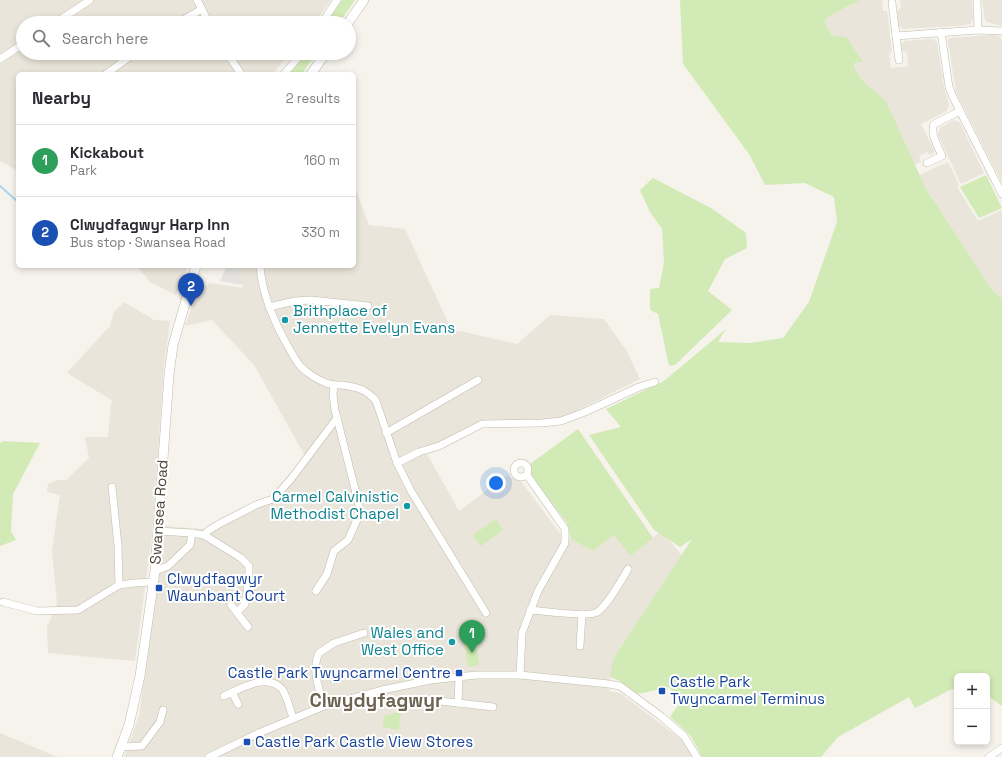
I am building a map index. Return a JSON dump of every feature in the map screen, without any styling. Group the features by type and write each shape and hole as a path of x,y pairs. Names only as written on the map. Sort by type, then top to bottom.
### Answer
{"street":[{"path":"66,16 90,0"},
{"path":"197,0 206,16"},
{"path":"327,16 337,0"},
{"path":"353,16 364,0"},
{"path":"977,0 978,30"},
{"path":"892,3 899,60"},
{"path":"190,16 202,9"},
{"path":"896,36 978,30 1002,31"},
{"path":"941,32 949,87 1002,194"},
{"path":"0,59 16,49"},
{"path":"109,72 125,60"},
{"path":"231,60 237,72"},
{"path":"286,72 297,60"},
{"path":"312,72 321,60"},
{"path":"117,72 121,63"},
{"path":"927,163 942,156 933,135 932,129 934,124 960,111"},
{"name":"Swansea Road","path":"117,757 130,719 140,676 155,572 168,375 175,338 195,268"},
{"path":"260,268 264,292 269,307 291,353 301,367 323,382 364,390 370,393 376,401 397,464 411,491 486,613"},
{"path":"269,307 295,301 311,300 368,306"},
{"path":"386,433 478,380"},
{"path":"397,464 419,452 439,446 482,424 542,423 561,421 585,412 639,387 655,382"},
{"path":"316,591 327,574 334,551 348,540 357,520 359,505 337,418 333,395 334,384"},
{"path":"204,535 209,530 258,504 273,499 291,479 337,418"},
{"path":"520,675 522,633 538,591 565,543 564,529 527,475"},
{"path":"112,487 118,546 119,585"},
{"path":"158,531 204,535 242,558 249,566 249,578 245,604 237,612"},
{"path":"155,572 168,566 190,545 192,533"},
{"path":"530,610 582,614 596,613 606,604 628,569"},
{"path":"3,602 37,611 78,610 119,585 153,582"},
{"path":"231,605 248,627"},
{"path":"580,646 582,614"},
{"path":"324,706 317,682 316,668 319,652 334,643 364,633"},
{"path":"209,757 293,718 324,706 382,690 431,680 476,675 520,675 620,686 662,717 684,736 697,757"},
{"path":"458,703 459,677"},
{"path":"224,696 261,682 270,682 278,685 282,690 293,718"},
{"path":"232,692 238,704"},
{"path":"422,699 493,707"},
{"path":"121,747 142,746 160,722 163,710"},
{"path":"989,757 1002,748"}],"shaded area":[{"path":"0,0 331,0 319,16 16,16 16,60 284,60 275,72 16,72 16,170 0,161"},
{"path":"860,0 882,0 883,11 887,11 892,51 889,54 891,68 908,66 907,53 902,51 901,45 904,41 932,39 937,42 944,87 949,105 947,111 921,124 935,152 930,155 927,152 919,156 921,162 914,165 886,101 862,80 855,69 854,63 863,62 839,36 832,36 826,26 825,20 831,14"},
{"path":"900,0 972,0 973,19 970,24 958,26 903,29 899,26 897,11 901,8"},
{"path":"982,0 1002,0 1002,26 987,22 985,20"},
{"path":"991,35 1000,36 1002,41 1002,183 956,92 948,41 950,38"},
{"path":"954,120 960,123 984,173 961,184 938,135 940,128"},
{"path":"948,162 959,185 957,187 978,221 1002,210 1002,298 992,290 925,187 919,175"},
{"path":"356,190 369,225 405,229 451,329 517,344 550,315 604,319 626,350 640,379 564,417 483,427 452,444 427,454 459,511 506,476 520,480 559,532 593,551 614,535 630,556 661,531 682,555 613,659 609,691 620,693 690,746 695,757 124,757 139,716 165,526 202,529 271,495 305,456 254,365 212,320 185,326 194,295 194,285 199,283 207,286 209,283 242,288 243,281 241,280 241,268 356,268"},
{"path":"139,268 187,268 176,295 150,282"},
{"path":"226,268 241,268 241,280 243,281 243,285 220,281"},
{"path":"124,302 154,320 170,321 164,367 152,536 135,661 48,653 47,627 57,604 52,551 60,495 47,492 48,484 57,480 66,480 89,458 85,437 108,437 111,404 113,401 67,373 110,326 114,312"},
{"path":"0,733 58,757 0,757"}],"green space":[{"path":"342,0 355,0 344,16 331,16"},
{"path":"680,0 860,0 825,20 826,26 832,36 847,38 863,62 854,63 855,69 862,80 886,101 925,187 992,290 1002,298 1002,706 990,697 990,673 954,673 954,689 915,708 909,697 838,737 821,757 702,757 691,736 670,717 681,701 669,687 638,694 618,680 610,677 613,659 692,539 680,547 654,530 589,435 621,427 606,409 664,381 726,329 718,342 750,343 783,338 809,302 837,222 834,197 805,183 765,185 749,154 683,64"},
{"path":"300,60 311,60 303,72 291,72"},
{"path":"986,175 1002,208 979,218 960,187"},
{"path":"653,178 711,208 746,233 747,248 725,259 708,291 732,310 675,365 669,366 658,314 650,310 650,289 659,288 664,263 662,229 650,212 640,190"},
{"path":"578,429 653,538 630,556 614,535 593,551 571,539 567,523 531,476 532,469 530,464"},
{"path":"4,441 40,443 13,494 11,531 16,540 0,546 0,443"},
{"path":"496,519 503,530 481,546 473,535"},
{"path":"476,639 479,665 468,667 464,641"},
{"path":"401,711 399,730 383,727 384,716"}],"waterway":[{"path":"0,186 16,200"}],"place":[{"name":"Clwydfagwyr Harp Inn","path":"191,306"},
{"name":"Brithplace of Jennette Evelyn Evans","path":"285,320"},
{"name":"Carmel Calvinistic Methodist Chapel","path":"407,506"},
{"name":"Clwydfagwyr Waunbant Court","path":"159,588"},
{"name":"Wales and West Office","path":"452,642"},
{"name":"Kickabout","path":"472,653"},
{"name":"Castle Park Twyncarmel Centre","path":"459,673"},
{"name":"Castle Park Twyncarmel Terminus","path":"662,691"},
{"name":"Castle Park Castle View Stores","path":"247,742"}],"district":[{"name":"Clwydyfagwyr","path":"376,700"}]}
